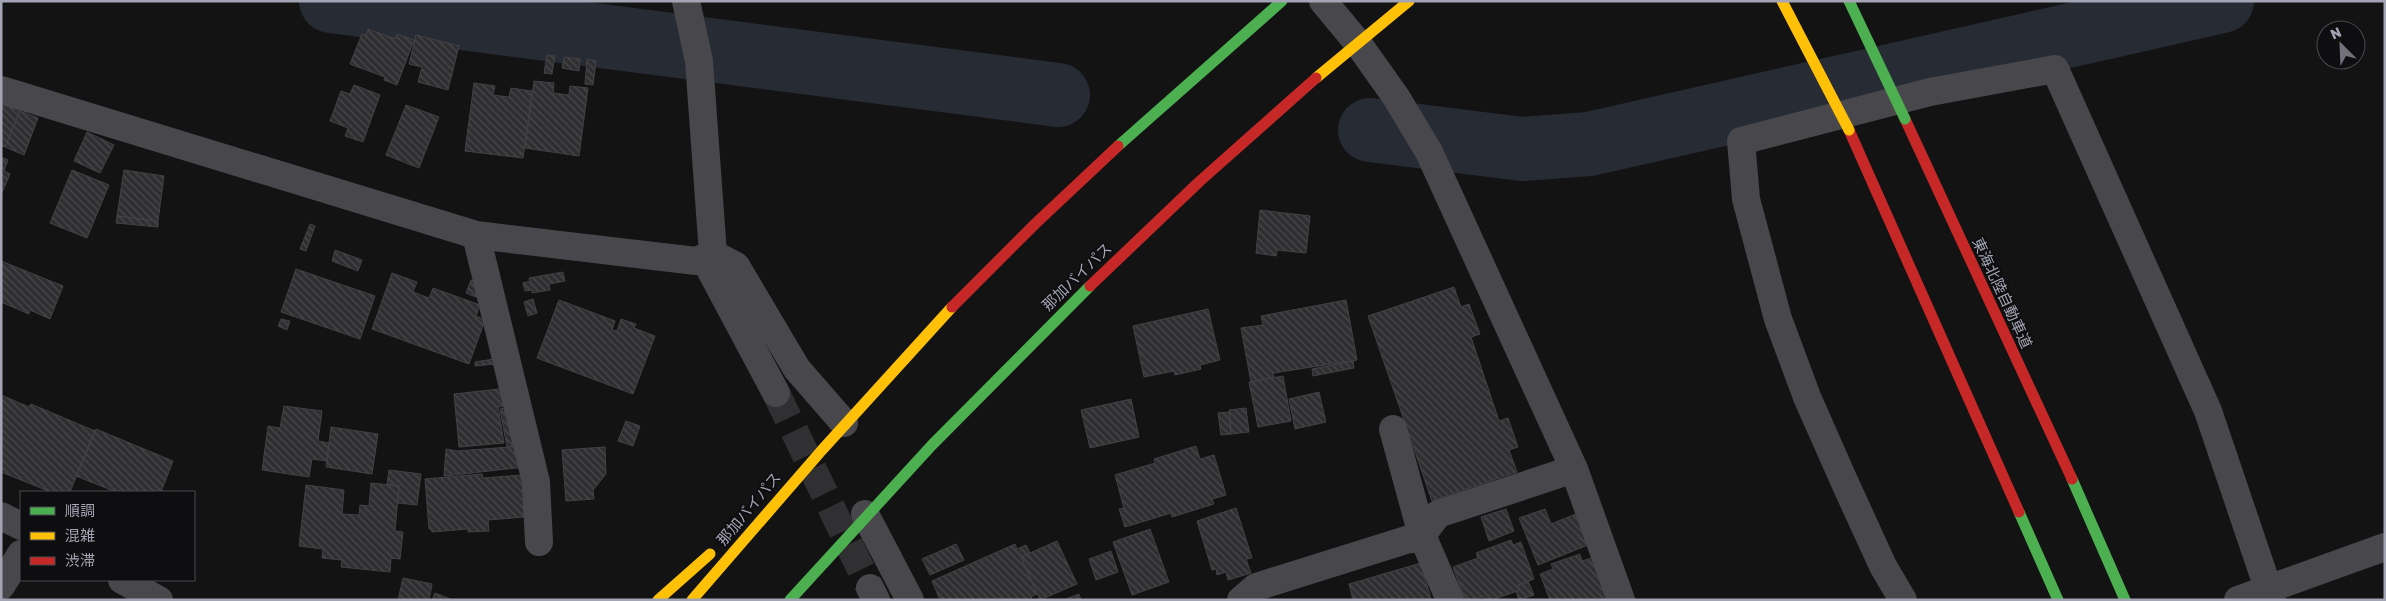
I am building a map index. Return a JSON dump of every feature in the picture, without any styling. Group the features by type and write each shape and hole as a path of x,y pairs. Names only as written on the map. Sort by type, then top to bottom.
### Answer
{"highway":[{"name":"那加バイパス","path":"692,600 816,453 956,303 1059,201 1176,93 1282,1"},
{"name":"那加バイパス","path":"790,600 866,514 1022,353 1142,235 1249,136 1358,42 1409,1"},
{"path":"1782,1 1849,130 2058,600"},
{"name":"東海北陸自動車道","path":"1849,1 2102,544 2125,600"},
{"path":"738,529 816,453"},
{"path":"658,600 685,579 718,547"}],"street":[{"path":"686,1 699,61 708,256 776,393"},
{"path":"1323,1 1358,42 1396,97 1429,152 1574,469 1621,600"},
{"path":"1903,600 1883,566 1806,397 1778,319 1746,199 1741,141 1930,92 2056,69 2208,411 2270,594"},
{"path":"1,90 476,235 696,261 708,256 736,266 797,369 844,423"},
{"path":"476,235 536,482 539,542"},
{"path":"1393,428 1422,535 1450,600"},
{"path":"1253,595 1422,535 1438,514 1574,469"},
{"path":"866,514 910,600"},
{"path":"1,516 20,526"},
{"path":"2238,600 2270,594 2385,547"},
{"path":"1,586 20,556"},
{"path":"124,581 159,600"}],"building":[{"path":"368,29 395,39 397,34 414,40 397,85 384,80 385,77 350,64 362,34 366,35"},
{"path":"416,35 459,46 448,90 418,82 422,67 409,64"},
{"path":"547,55 555,56 552,74 544,73"},
{"path":"564,57 580,59 579,71 562,68"},
{"path":"587,59 596,61 593,85 585,84"},
{"path":"534,81 554,83 553,93 569,95 570,86 588,88 579,156 525,148"},
{"path":"474,83 495,86 493,95 509,97 511,88 532,91 523,158 465,151"},
{"path":"354,85 380,95 363,142 345,136 348,128 330,121 341,91 350,94"},
{"path":"1,104 20,111 5,147 1,146"},
{"path":"406,105 439,117 419,168 386,155"},
{"path":"20,111 38,118 24,155 5,147"},
{"path":"87,132 114,145 100,173 74,161"},
{"path":"1,157 8,160 4,171 10,174 1,195"},
{"path":"72,170 109,185 87,238 50,223"},
{"path":"124,170 164,176 158,221 117,216"},
{"path":"1260,210 1310,216 1306,253 1277,250 1276,256 1256,253"},
{"path":"117,216 158,221 158,227 116,223"},
{"path":"310,224 315,226 306,251 300,249"},
{"path":"335,250 362,260 358,271 332,261"},
{"path":"1,261 63,286 50,319 30,310 29,314 1,302"},
{"path":"296,269 375,296 360,339 281,312"},
{"path":"563,272 565,281 549,284 550,290 532,293 532,290 525,291 523,283 530,281 529,278"},
{"path":"392,273 417,282 413,292 429,298 433,288 480,305 476,316 485,320 469,364 372,329"},
{"path":"471,280 487,287 483,300 466,293"},
{"path":"1454,287 1461,307 1469,304 1480,334 1471,337 1499,421 1508,418 1518,447 1509,450 1517,472 1432,501 1368,316"},
{"path":"533,299 537,313 528,316 524,302"},
{"path":"559,300 615,321 612,330 617,331 621,319 636,324 634,328 655,336 633,394 537,358"},
{"path":"1346,300 1357,360 1273,373 1274,377 1251,382 1241,328 1263,325 1261,316"},
{"path":"1208,309 1220,360 1200,365 1201,369 1175,375 1174,371 1144,377 1133,326"},
{"path":"281,319 290,321 287,330 278,326"},
{"path":"494,359 495,364 475,366 475,362"},
{"path":"1353,361 1354,368 1313,376 1312,369"},
{"path":"1283,376 1291,421 1258,427 1249,382"},
{"path":"508,388 514,404 498,407 504,443 459,447 454,394"},
{"path":"1319,392 1326,422 1295,429 1289,399"},
{"path":"1,395 29,407 31,404 95,431 70,491 48,491 1,472"},
{"path":"1131,399 1139,437 1090,448 1081,410"},
{"path":"284,406 322,411 318,441 329,443 327,461 312,459 309,477 262,470 268,426 280,428"},
{"path":"515,406 522,446 507,447 500,409"},
{"path":"1246,408 1249,432 1231,434 1229,410"},
{"path":"1229,412 1231,434 1221,435 1218,413"},
{"path":"626,421 640,426 633,446 618,441"},
{"path":"331,427 378,434 372,474 326,467"},
{"path":"96,429 173,461 161,491 114,491 76,476"},
{"path":"522,446 525,467 444,476 446,449 457,451"},
{"path":"1196,446 1200,459 1214,455 1226,495 1212,499 1214,504 1172,517 1171,513 1125,527 1119,509 1124,508 1115,475 1155,463 1154,459"},
{"path":"605,447 606,474 593,490 594,499 566,501 562,450"},
{"path":"389,470 421,474 417,505 398,503 399,486 387,484"},
{"path":"482,474 483,478 522,475 524,517 488,520 489,531 468,532 468,529 432,532 429,529 425,479"},
{"path":"371,483 399,486 395,531 403,532 400,559 391,558 390,572 341,567 342,560 322,558 323,549 299,546 306,485 344,490 342,514 359,515 360,505 369,506"},
{"path":"1236,508 1252,558 1246,559 1251,573 1228,580 1226,572 1217,575 1216,569 1212,570 1197,521"},
{"path":"1506,509 1514,531 1489,541 1481,517"},
{"path":"1545,509 1551,524 1576,514 1588,545 1538,565 1519,518"},
{"path":"1150,529 1169,582 1132,595 1113,542"},
{"path":"1511,540 1513,545 1521,542 1534,579 1518,585 1520,590 1492,600 1485,600 1484,597 1465,600 1453,567 1478,558 1476,553"},
{"path":"1057,541 1077,584 1040,600 1021,557"},
{"path":"956,544 964,560 930,575 922,559"},
{"path":"1015,544 1017,549 1026,545 1030,553 1021,557 1037,594 1031,597 1032,600 940,600 932,581"},
{"path":"1111,551 1118,572 1096,580 1089,559"},
{"path":"1580,554 1582,561 1592,558 1607,600 1550,600 1540,574 1553,569 1551,564"},
{"path":"1421,563 1431,599 1353,600 1349,584"},
{"path":"403,578 432,584 429,600 398,600"},
{"path":"1528,581 1534,595 1519,600 1516,591 1520,590 1518,585"},
{"path":"435,593 453,600 432,600"},
{"path":"1079,594 1081,600 1063,600"}],"waterway":[{"path":"331,1 1058,95"},
{"path":"1370,130 1522,149 1589,144 2222,1"}],"tunnel":[{"path":"776,393 870,588"}],"traffic: fast":[{"path":"1118,146 1282,1"},
{"path":"1849,1 1905,119"},
{"path":"790,600 932,445 1090,286"},
{"path":"2072,479 2125,600"},
{"path":"2019,512 2058,600"}],"traffic: slow":[{"path":"1316,78 1409,1"},
{"path":"1782,1 1849,130"},
{"path":"692,600 822,450 952,307"},
{"path":"658,600 710,554"}],"traffic: jam":[{"path":"1090,286 1200,181 1316,78"},
{"path":"1905,119 2072,479"},
{"path":"1849,130 2019,512"},
{"path":"952,307 1035,224 1118,146"}]}
